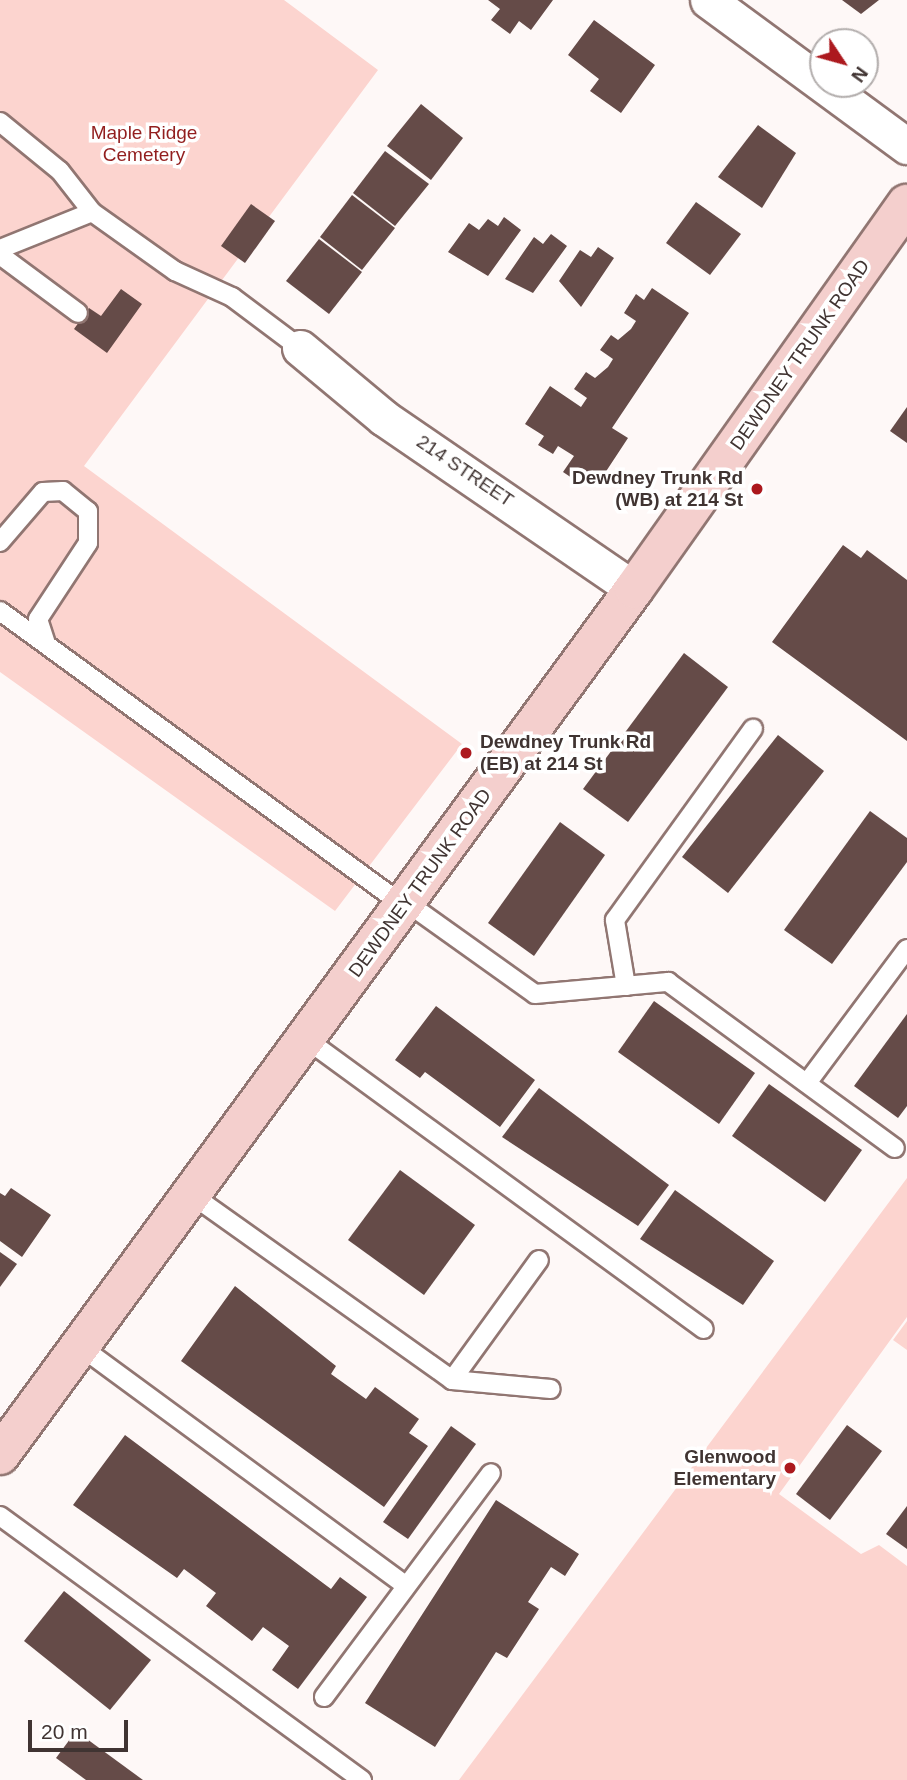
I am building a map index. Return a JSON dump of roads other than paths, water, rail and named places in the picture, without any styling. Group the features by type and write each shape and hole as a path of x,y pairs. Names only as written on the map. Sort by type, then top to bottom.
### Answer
{"main road":[{"name":"DEWDNEY TRUNK ROAD","path":"0,1455 634,589 907,204"}],"street":[{"path":"708,0 907,146"},
{"name":"214 STREET","path":"300,348 384,418 634,589"}],"lane":[{"path":"0,122 61,171 92,212 175,271 232,297 300,348"},
{"path":"0,248 92,212"},
{"path":"0,255 78,313"},
{"path":"0,542 43,492 63,491 88,511 88,543 38,619 50,649"},
{"path":"0,611 535,994 668,982 895,1148"},
{"path":"626,986 615,920 753,729"},
{"path":"807,1083 907,950"},
{"path":"306,1039 704,1329"},
{"path":"192,1195 452,1380 551,1389"},
{"path":"452,1380 539,1260"},
{"path":"81,1347 406,1586"},
{"path":"324,1697 491,1473"},
{"path":"0,1516 362,1780"}],"place":[{"name":"Dewdney Trunk Rd (WB) at 214 St","path":"757,489"},
{"name":"Dewdney Trunk Rd (EB) at 214 St","path":"466,753"},
{"name":"Glenwood Elementary","path":"790,1468"}],"park label":[{"name":"Maple Ridge Cemetery","path":"144,144"}]}
